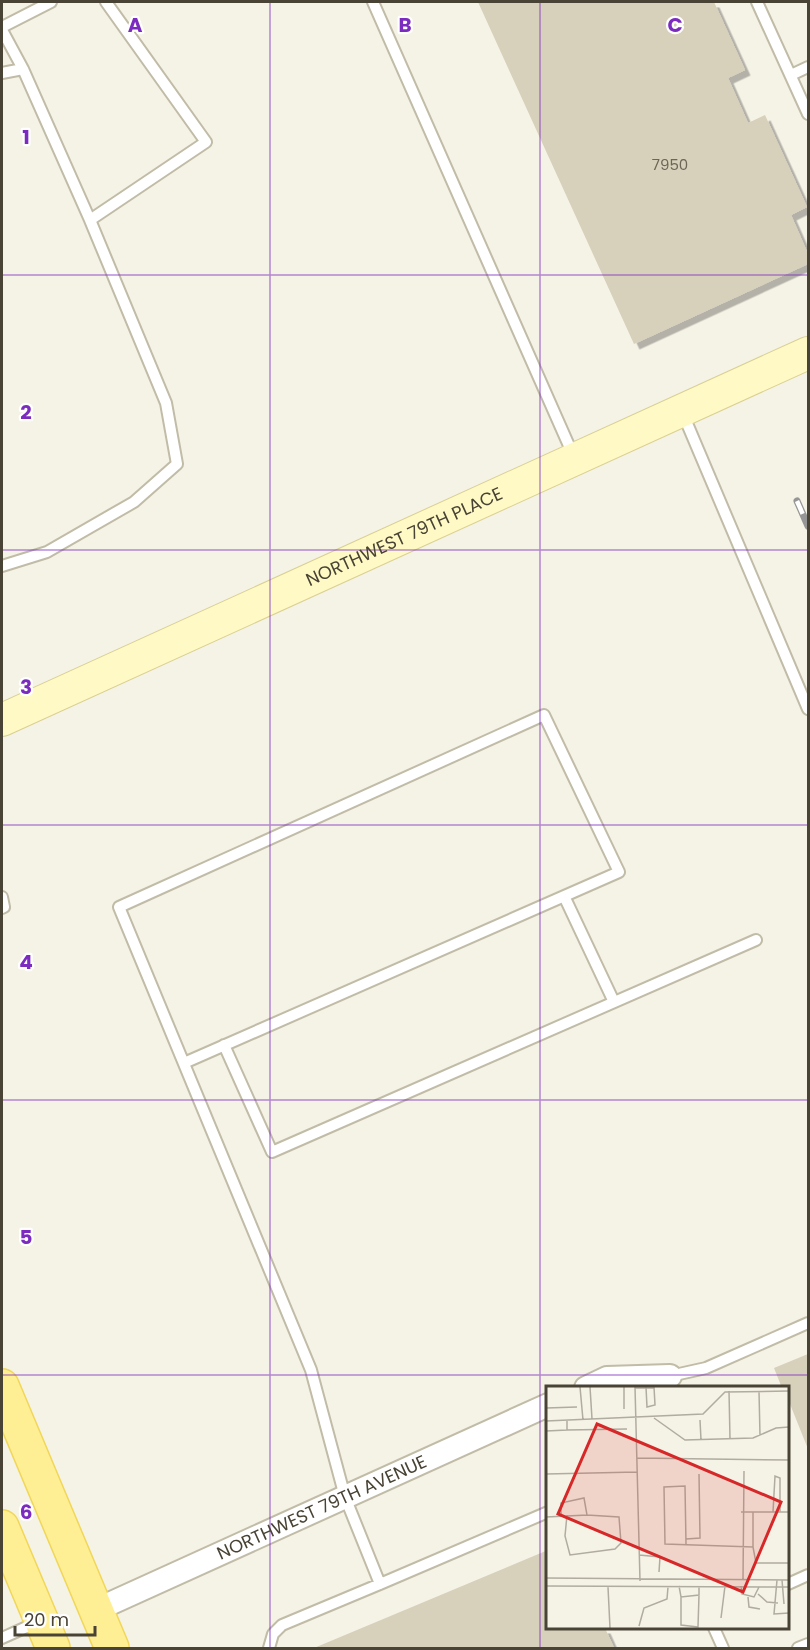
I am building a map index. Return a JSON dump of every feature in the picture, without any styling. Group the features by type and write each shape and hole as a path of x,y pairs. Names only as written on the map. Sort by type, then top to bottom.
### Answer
{"main road":[{"name":"NORTHWEST 79TH PLACE","path":"2,720 808,353"},
{"path":"2,1386 112,1648"},
{"path":"2,1527 47,1635"}],"street":[{"path":"609,1383 670,1376"},
{"name":"NORTHWEST 79TH AVENUE","path":"96,1610 546,1406"}],"lane":[{"path":"2,566 47,552 134,502 177,464 166,403 90,220 2,28 51,2"},
{"path":"90,220 206,142 106,2"},
{"path":"373,2 576,460"},
{"path":"757,2 808,114"},
{"path":"791,75 808,67"},
{"path":"2,74 22,69"},
{"path":"682,411 808,709"},
{"path":"184,1063 619,872 544,715 119,907 311,1370 345,1497 380,1584"},
{"path":"564,896 614,1002"},
{"path":"2,897 4,907 2,908"},
{"path":"224,1045 272,1152 756,940"},
{"path":"670,1376 706,1368 808,1323"},
{"path":"269,1648 273,1634 282,1625 546,1513"},
{"path":"789,1584 808,1575"},
{"path":"714,1629 723,1648"},
{"path":"2,1638 47,1635"},
{"path":"798,1648 808,1644"}],"building":[{"path":"478,2 714,2 745,70 728,78 748,123 765,115 807,207 791,215 808,254 808,264 634,344"},
{"path":"808,1354 808,1449 789,1402 789,1386 781,1386 774,1368"},
{"path":"546,1551 546,1629 605,1629 614,1648 314,1648"}],"railway":[{"path":"797,501 808,526"}]}
